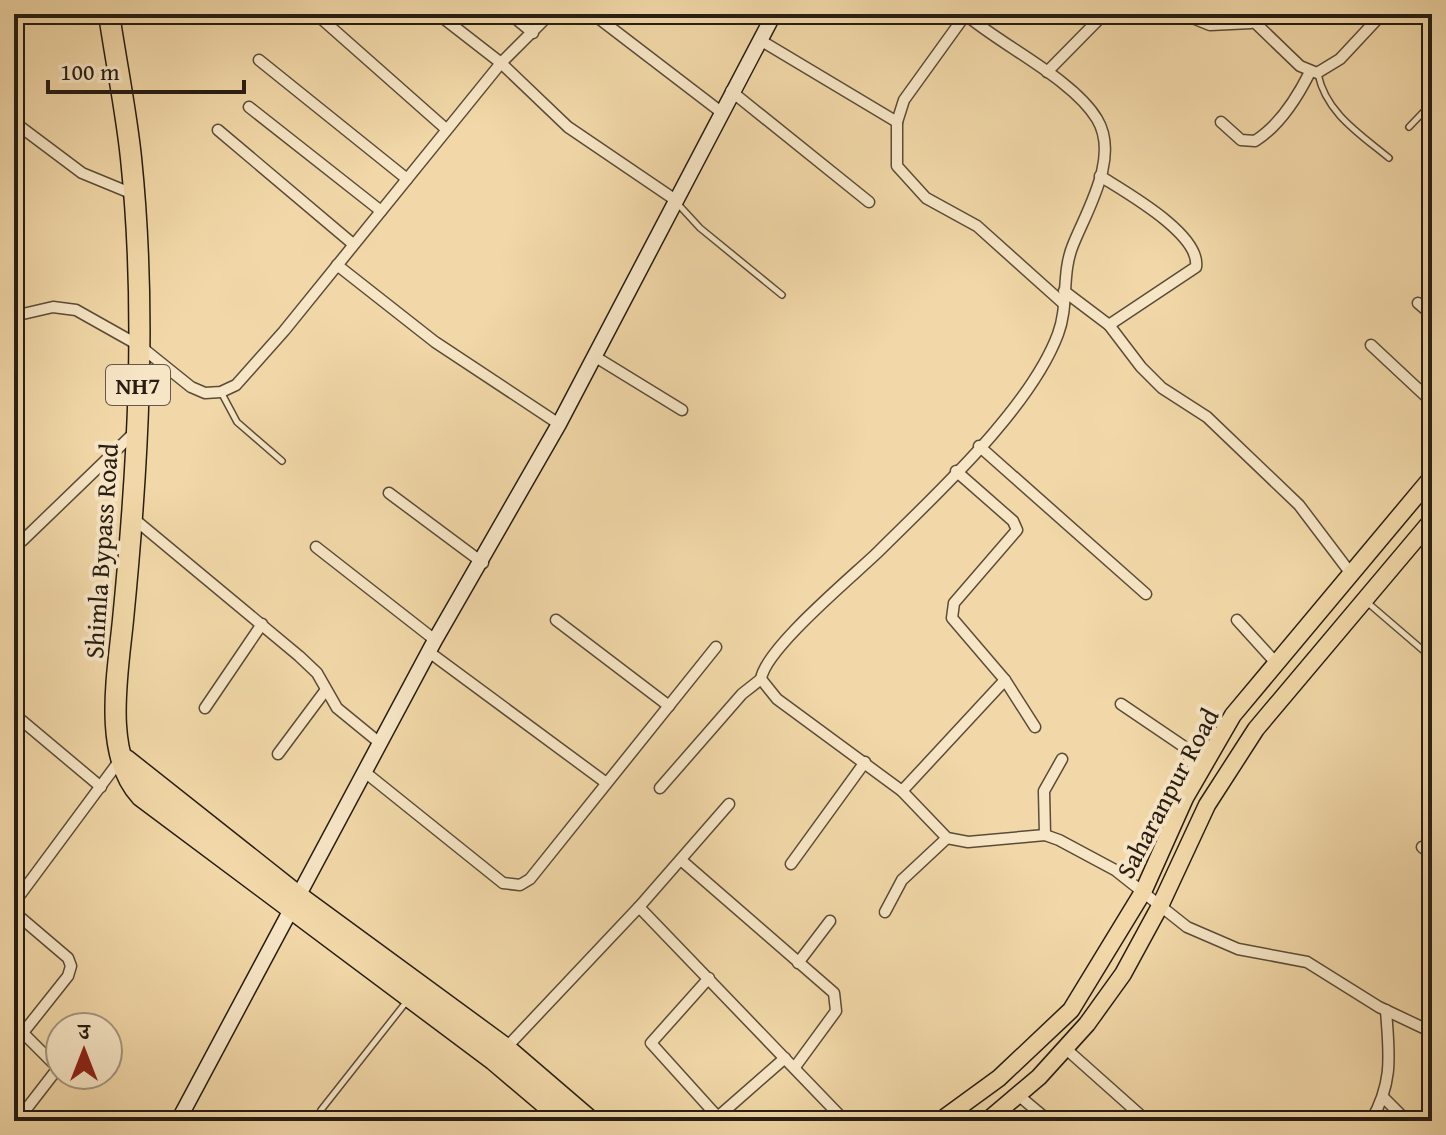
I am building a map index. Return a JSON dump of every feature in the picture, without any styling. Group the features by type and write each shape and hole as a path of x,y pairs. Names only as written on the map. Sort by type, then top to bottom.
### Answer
{"highway":[{"name":"Shimla Bypass Road","path":"109,14 133,194 140,346 133,518 114,713 122,757"},
{"path":"122,757 410,997 500,1054 566,1121"},
{"path":"295,904 590,1121"}],"main road":[{"name":"Saharanpur Road","path":"940,1121 999,1078 1071,1010 1143,892 1198,776 1233,715 1432,477"},
{"name":"Saharanpur Road","path":"987,1121 1065,1048 1123,974 1160,906 1207,805 1256,729 1432,520"}],"street":[{"path":"316,14 446,129"},
{"path":"438,14 501,63 568,127 674,199"},
{"path":"510,14 533,33"},
{"path":"14,316 64,307 89,314 140,346 191,387 205,393 221,392 250,371 501,63 550,14"},
{"path":"593,14 721,112"},
{"path":"178,1121 432,646 483,563 559,424 674,199 774,14"},
{"path":"660,788 742,694 761,679 771,656 956,471 1010,411 1057,336 1064,304 1071,250 1100,176 1103,134 1099,122 1086,105 1047,72 966,14 904,100 897,122 897,166 926,198 977,226 1064,304"},
{"path":"1047,72 1104,14"},
{"path":"1183,14 1210,25 1248,18 1314,72"},
{"path":"1221,122 1241,140 1255,141 1274,126 1314,72 1340,59 1382,14"},
{"path":"760,40 897,122"},
{"path":"259,60 407,179"},
{"path":"731,91 869,202"},
{"path":"249,107 381,211"},
{"path":"18,125 82,173 133,194"},
{"path":"218,130 353,244"},
{"path":"1100,176 1170,225 1197,261 1191,273 1109,325"},
{"path":"337,265 435,342 559,424"},
{"path":"1064,291 1109,325 1141,367 1162,388 1207,417 1299,505 1352,575"},
{"path":"1418,303 1432,315"},
{"path":"1371,345 1432,402"},
{"path":"594,356 682,410"},
{"path":"22,541 136,431"},
{"path":"979,446 1146,594"},
{"path":"956,471 1017,525 1015,537 954,603 951,613 1005,680 1035,727"},
{"path":"389,493 483,563"},
{"path":"133,518 317,673 337,708 381,744"},
{"path":"316,547 432,646 605,782"},
{"path":"556,620 669,706"},
{"path":"1237,620 1277,664"},
{"path":"205,708 262,624"},
{"path":"366,773 503,883 515,886 530,879 716,647"},
{"path":"761,679 777,699 902,791 947,838 968,842 1045,835 1115,870 1187,927 1238,949 1307,962 1386,1010 1432,1032"},
{"path":"902,791 1005,680"},
{"path":"278,754 325,691"},
{"path":"1121,704 1183,746 1198,776"},
{"path":"14,714 101,787"},
{"path":"14,903 122,757"},
{"path":"1045,835 1044,791 1062,759"},
{"path":"791,864 865,762"},
{"path":"500,1054 639,907 729,804"},
{"path":"885,912 902,880 947,838"},
{"path":"1422,847 1432,855"},
{"path":"681,860 831,990 837,1005 834,1015 795,1067"},
{"path":"639,907 845,1121"},
{"path":"14,912 68,958 71,966 68,976 14,1044"},
{"path":"798,963 830,921"},
{"path":"709,978 651,1043 716,1115 720,1115 785,1058"},
{"path":"1371,1121 1384,1098 1389,1077 1386,1010"},
{"path":"17,1121 58,1068 23,1033"},
{"path":"1065,1048 1147,1121"},
{"path":"1018,1095 1049,1121"},
{"path":"1384,1098 1407,1121"}],"lane":[{"path":"1314,72 1321,91 1339,116 1389,158"},
{"path":"1409,127 1432,103"},
{"path":"674,199 700,228 782,295"},
{"path":"221,392 237,422 282,461"},
{"path":"1364,600 1432,658"},
{"path":"321,1110 410,997"}]}
